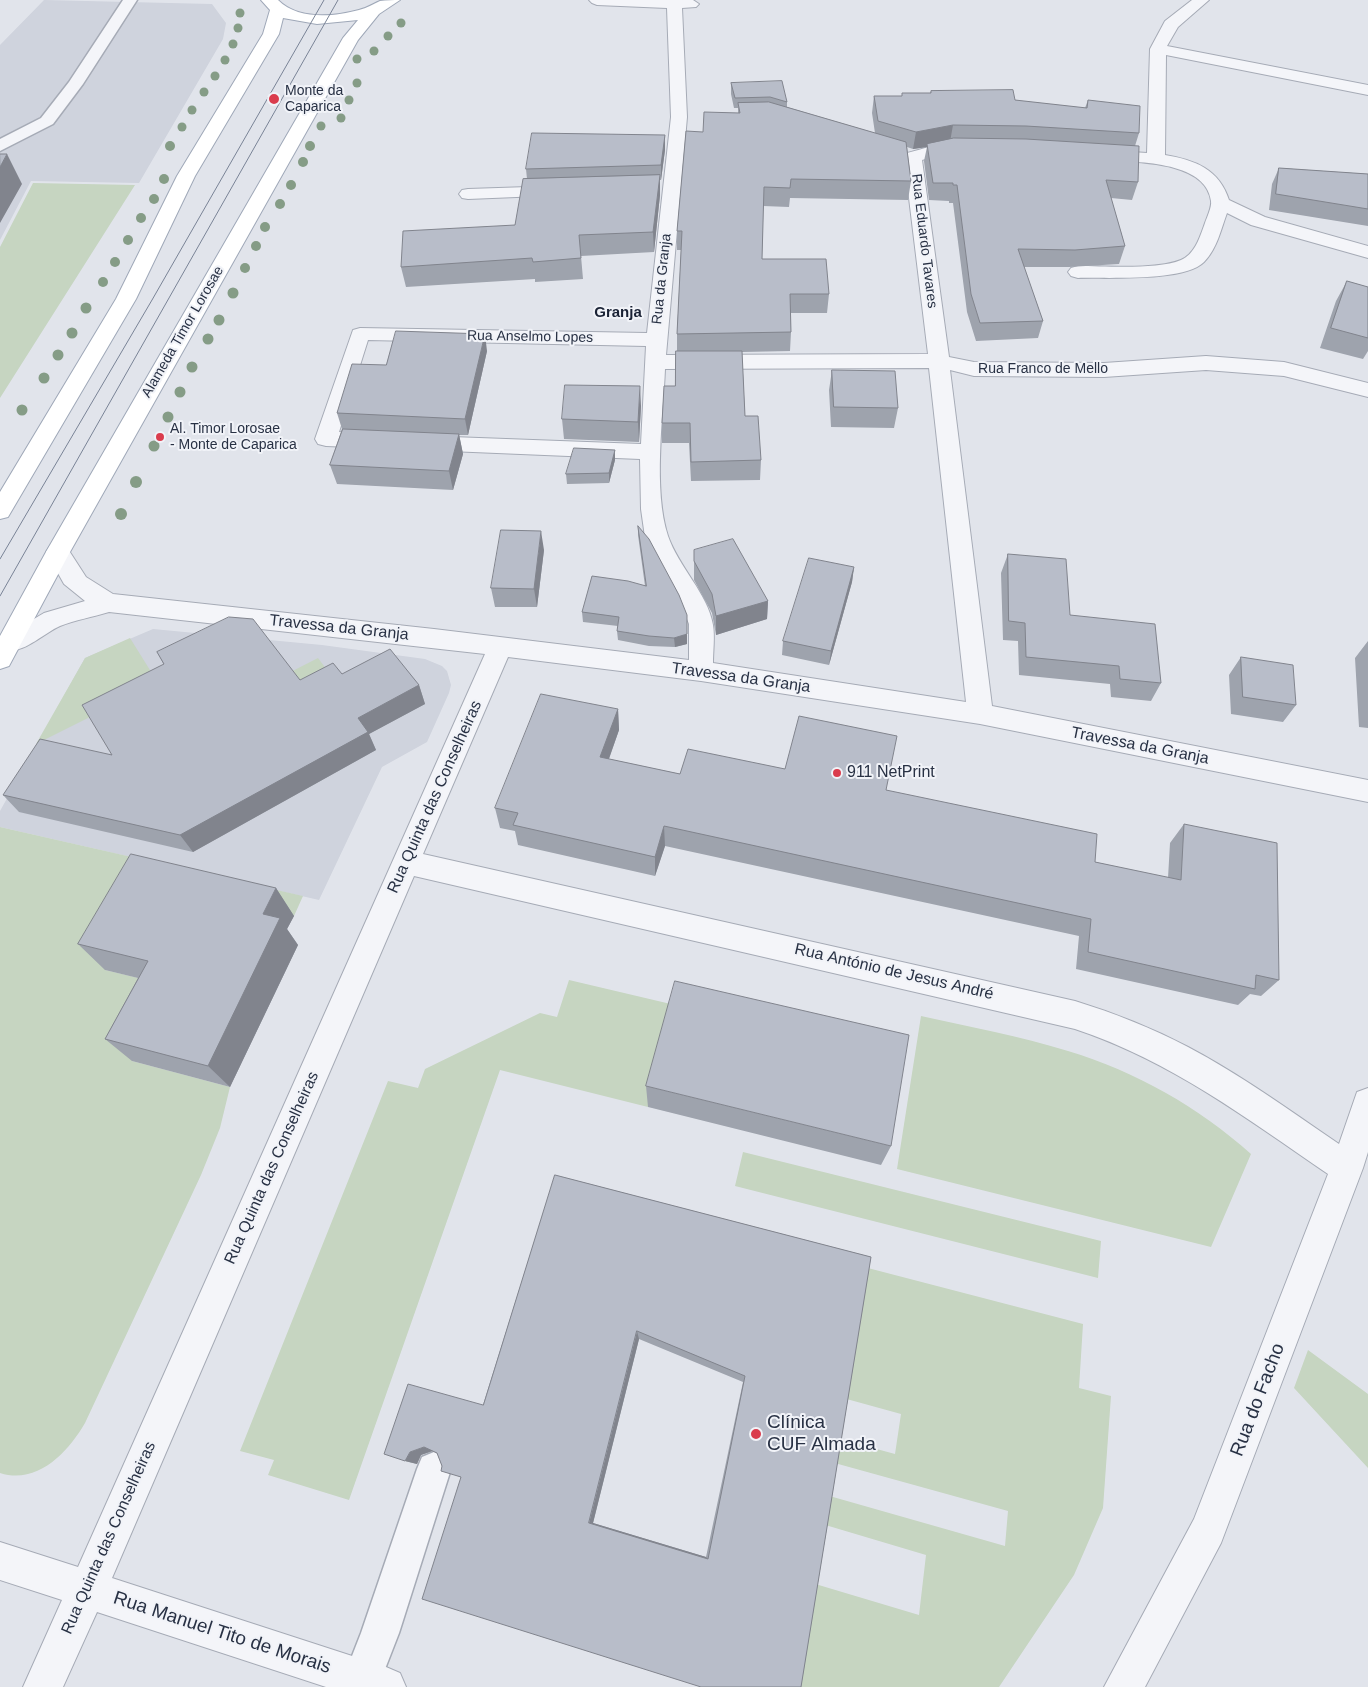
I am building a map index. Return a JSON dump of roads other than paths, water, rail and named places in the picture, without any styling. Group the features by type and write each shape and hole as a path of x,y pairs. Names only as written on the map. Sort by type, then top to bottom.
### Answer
{"main road":[{"path":"0,512 126,299 186,176 271,34 271,3 300,18 328,20 374,10 392,0"},
{"name":"Alameda Timor Lorosae","path":"5,651 58,552 351,38 374,10"}],"street":[{"path":"597,0 691,4"},
{"path":"1156,158 1158,49 1171,24 1201,0"},
{"name":"Rua da Granja","path":"674,2 688,117 663,187 650,475 652,509 657,537 693,604 701,624 701,671"},
{"path":"1158,49 1368,90"},
{"name":"Rua Eduardo Tavares","path":"977,149 939,150 903,154 939,361 980,714"},
{"path":"1078,272 1171,269 1190,264 1203,250 1221,203 1217,190 1202,173 1179,163 1156,158 1082,153"},
{"path":"468,194 575,190"},
{"path":"1221,203 1258,221 1368,252"},
{"name":"Rua Anselmo Lopes","path":"651,452 326,439 360,334 656,340"},
{"name":"Rua Franco de Mello","path":"655,362 939,361 974,369 1104,370 1216,364 1284,369 1368,390"},
{"name":"Travessa da Granja","path":"58,552 72,580 87,592 109,603 424,637 701,671 980,714 1368,791"},
{"name":"Travessa da Granja","path":"5,651 53,619 109,603"},
{"name":"Rua Quinta das Conselheiras","path":"43,1687 500,647"},
{"name":"Rua António de Jesus André","path":"406,862 1075,1015 1123,1032 1178,1058 1209,1076 1347,1168"},
{"name":"Rua do Facho","path":"1124,1687 1208,1530 1347,1168 1368,1103"},
{"name":"Rua Manuel Tito de Morais","path":"0,1561 88,1588 374,1683"}],"lane":[{"path":"0,146 47,121 75,84 130,0"},
{"path":"374,1683 380,1634 434,1469"}],"tram line":[{"path":"0,559 152,300 324,0"},
{"path":"0,596 338,0"}],"place":[{"name":"Monte da Caparica","path":"274,99"},
{"name":"Al. Timor Lorosae - Monte de Caparica","path":"160,437"},
{"name":"911 NetPrint","path":"837,773"},
{"name":"Clínica CUF Almada","path":"756,1434"}],"district":[{"name":"Granja","path":"618,313"}]}
